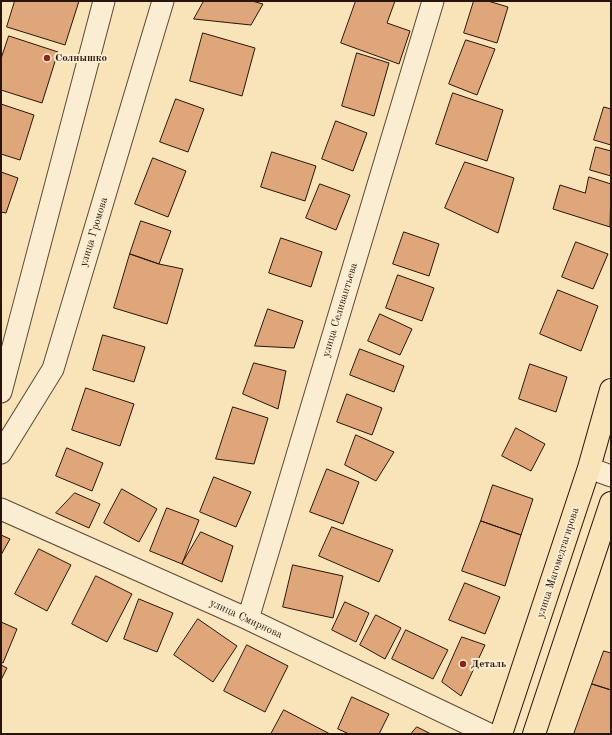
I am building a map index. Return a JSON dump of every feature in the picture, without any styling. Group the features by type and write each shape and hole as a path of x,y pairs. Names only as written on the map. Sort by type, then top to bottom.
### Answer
{"main road":[{"name":"улица Магомедтагирова","path":"501,734 589,468 611,390"},
{"path":"534,734 611,503"}],"street":[{"path":"1,392 104,1"},
{"name":"улица Громова","path":"1,453 53,369 162,1"},
{"name":"улица Селивантьева","path":"248,619 432,1"},
{"path":"589,468 611,476"},
{"name":"улица Смирнова","path":"1,509 248,619 489,734"}],"building":[{"path":"15,1 79,1 65,45 7,27"},
{"path":"204,1 252,1 263,4 251,25 194,19"},
{"path":"356,1 395,1 387,23 410,31 399,64 341,43"},
{"path":"474,1 488,1 508,7 497,43 464,33"},
{"path":"203,33 255,48 242,96 190,81"},
{"path":"9,36 58,52 42,103 1,90 1,59"},
{"path":"466,40 495,49 477,95 449,84"},
{"path":"357,53 389,63 374,116 342,106"},
{"path":"453,93 503,110 487,161 436,144"},
{"path":"176,99 204,109 188,152 160,142"},
{"path":"1,104 34,115 20,160 1,154"},
{"path":"604,107 611,109 611,145 594,140"},
{"path":"336,121 367,133 353,171 322,159"},
{"path":"596,147 611,151 611,176 590,170"},
{"path":"272,152 316,166 305,201 261,187"},
{"path":"153,158 186,171 168,217 135,204"},
{"path":"465,162 514,178 498,233 445,208"},
{"path":"1,172 18,178 6,213 1,212"},
{"path":"589,177 611,184 610,227 553,209 560,185 585,193"},
{"path":"320,184 350,195 336,230 306,218"},
{"path":"141,221 171,231 159,264 130,254"},
{"path":"404,232 439,244 429,276 393,264"},
{"path":"281,238 322,252 311,287 269,273"},
{"path":"576,242 608,254 593,289 562,277"},
{"path":"130,254 159,264 183,269 167,324 114,308"},
{"path":"398,275 434,288 422,321 386,308"},
{"path":"558,290 598,306 581,351 540,334"},
{"path":"268,309 303,321 294,348 255,346"},
{"path":"380,314 412,329 400,355 368,341"},
{"path":"103,335 145,347 134,382 93,370"},
{"path":"360,349 404,366 394,392 350,375"},
{"path":"254,363 286,371 278,409 243,394"},
{"path":"530,364 567,377 556,412 519,399"},
{"path":"86,388 134,404 120,446 72,430"},
{"path":"347,394 382,408 372,435 337,422"},
{"path":"233,407 268,418 254,464 216,459"},
{"path":"516,428 545,444 531,471 502,456"},
{"path":"356,435 394,452 376,481 345,465"},
{"path":"67,448 103,463 92,491 56,476"},
{"path":"327,469 359,482 343,524 310,512"},
{"path":"214,477 251,492 236,527 200,512"},
{"path":"493,485 533,499 521,535 481,521"},
{"path":"122,489 157,509 139,542 104,523"},
{"path":"75,493 100,504 89,528 56,513"},
{"path":"167,508 199,520 182,564 150,551"},
{"path":"481,521 521,535 505,586 462,571"},
{"path":"332,527 393,550 379,582 319,556"},
{"path":"201,532 233,546 222,582 182,564"},
{"path":"1,535 10,539 1,555"},
{"path":"39,549 71,565 47,611 15,594"},
{"path":"293,565 343,576 333,618 283,607"},
{"path":"96,576 132,594 107,642 72,624"},
{"path":"465,583 500,597 485,634 449,620"},
{"path":"139,599 173,613 157,652 124,639"},
{"path":"345,602 369,613 356,642 332,630"},
{"path":"376,615 401,628 385,659 360,645"},
{"path":"198,619 237,646 213,682 174,655"},
{"path":"1,622 17,629 3,663 1,662"},
{"path":"406,630 448,650 433,679 392,659"},
{"name":"Деталь","path":"462,637 485,645 461,696 442,682"},
{"path":"247,645 288,666 265,712 224,691"},
{"path":"604,651 611,653 611,690 592,684"},
{"path":"1,665 7,668 1,680"},
{"path":"592,684 611,690 611,734 574,734"},
{"path":"352,697 389,714 379,734 349,734 338,729"},
{"path":"284,710 330,734 271,734"},
{"path":"417,727 431,734 411,734"}],"place":[{"name":"Солнышко","path":"47,58"},
{"name":"Деталь","path":"463,664"}]}
